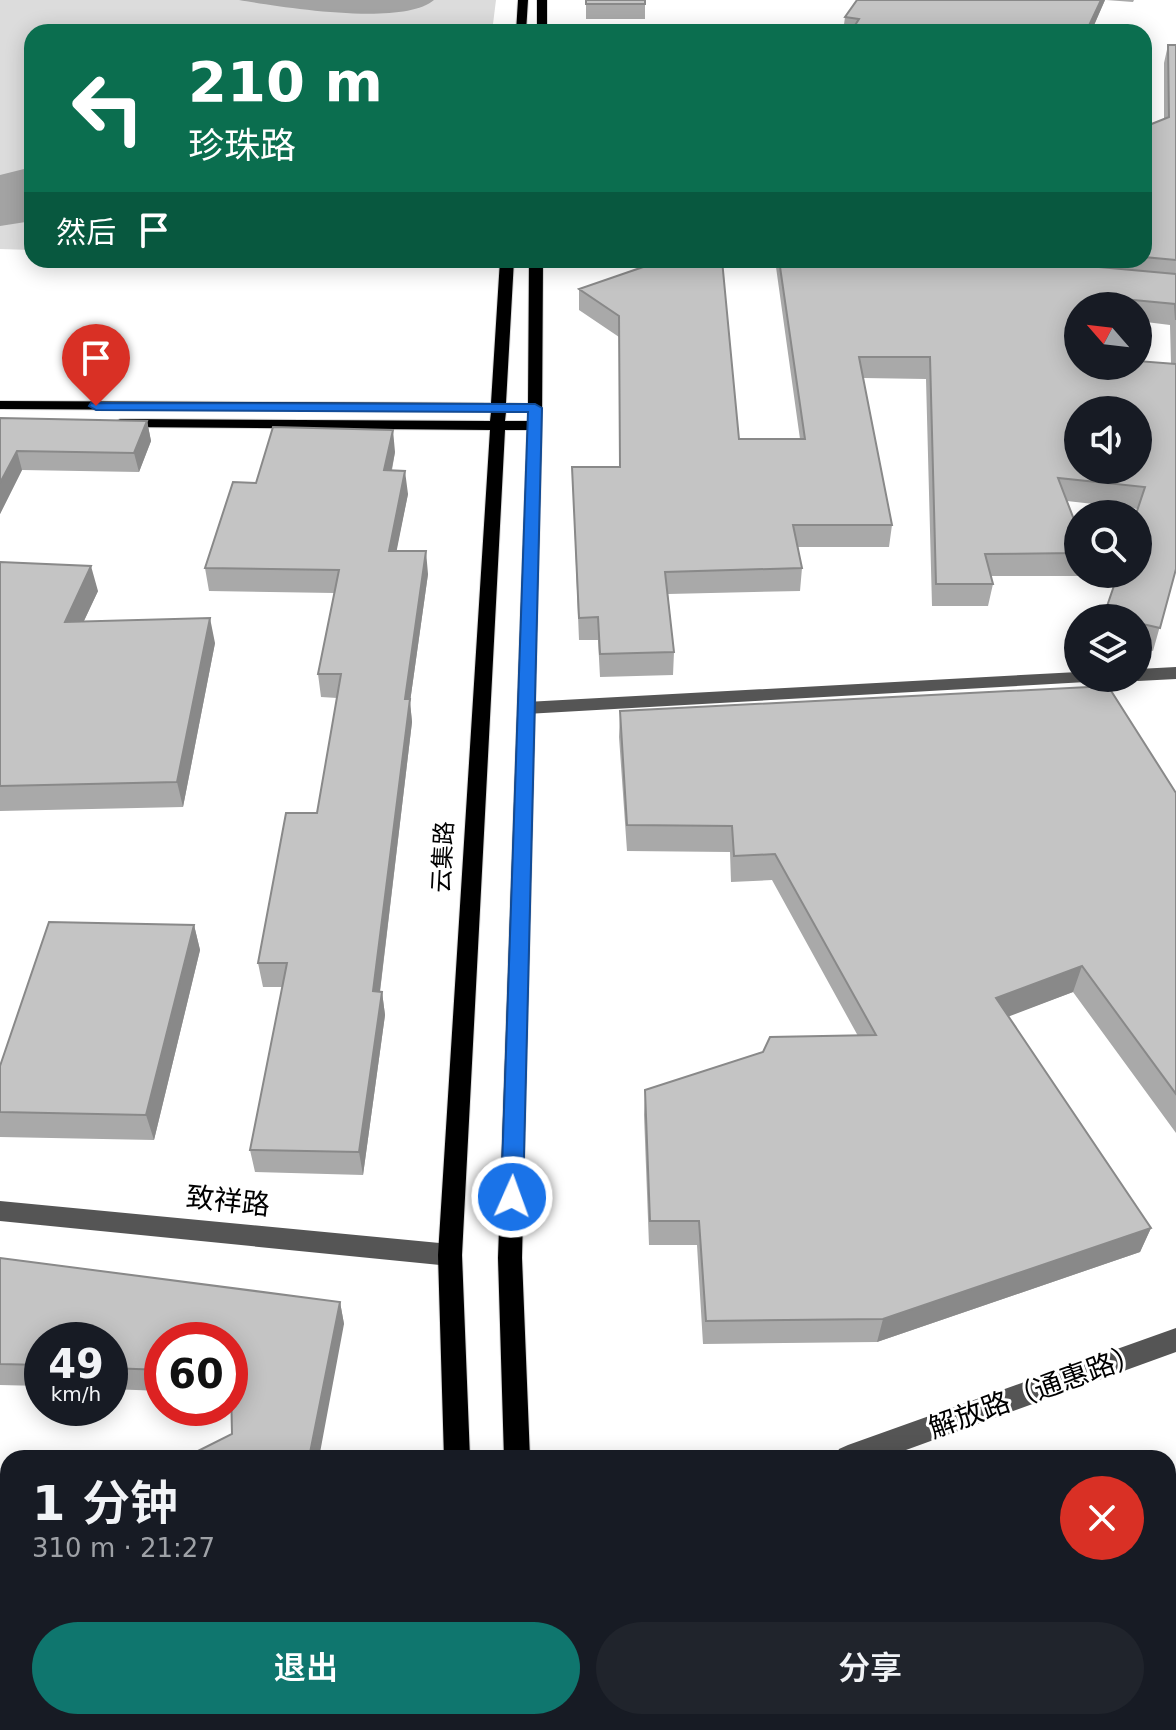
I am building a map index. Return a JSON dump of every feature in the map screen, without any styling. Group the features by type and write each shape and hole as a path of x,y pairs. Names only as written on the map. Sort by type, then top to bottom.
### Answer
{"main road":[{"path":"522,24 523,0"},
{"path":"542,0 542,24"},
{"name":"云集路","path":"457,1450 450,1255 507,268"},
{"path":"517,1450 510,1258 535,417 536,268"},
{"path":"0,405 498,418"},
{"path":"112,423 535,417"}],"street":[{"path":"1152,674 1176,673"},
{"path":"526,708 1064,679"},
{"name":"致祥路","path":"0,1211 450,1255"},
{"name":"解放路（通惠路）","path":"870,1450 1176,1340"}],"shaded area":[{"path":"0,0 496,0 493,24 24,24 24,250 0,249"},
{"path":"239,0 434,0 418,8 369,14"},
{"path":"24,169 24,222 0,226 0,175"}],"building":[{"path":"586,0 645,0 645,4 586,4"},
{"path":"857,0 1101,0 1090,24 856,24 859,19 845,17"},
{"path":"1168,45 1176,45 1176,260 1152,258 1152,124 1169,117"},
{"path":"640,268 723,268 739,439 805,439 780,268 1110,268 1176,274 1176,320 1175,304 1152,302 1152,292 1064,292 1064,380 1152,380 1152,362 1176,364 1176,569 1160,628 1152,626 1152,604 1108,604 1113,588 1152,588 1152,500 1141,500 1145,487 1116,484 1152,484 1152,396 1064,396 1064,479 1058,478 1066,500 1064,500 1064,553 985,554 993,584 936,584 930,357 859,357 892,525 793,525 802,568 665,572 674,652 600,654 598,617 579,618 572,467 620,467 619,316 579,289"},
{"path":"0,418 147,421 134,453 17,451 0,483"},
{"path":"273,427 393,430 384,470 405,471 389,551 426,551 405,699 410,699 373,991 382,992 359,1152 250,1150 287,963 258,963 286,813 317,813 341,674 318,674 339,570 205,568 233,482 256,483"},
{"path":"0,562 91,566 65,622 210,618 177,782 0,786"},
{"path":"1064,688 1064,692 1112,692 1176,793 1176,1094 1082,966 996,998 1151,1228 883,1319 706,1321 699,1221 650,1221 645,1090 763,1052 770,1037 876,1035 775,854 734,856 732,826 627,825 620,711"},
{"path":"49,922 194,925 146,1115 0,1112 0,1066"},
{"path":"0,1258 340,1302 311,1450 200,1450 232,1434 232,1426 248,1426 248,1322 144,1322 144,1369 128,1369 128,1322 24,1322 24,1365 0,1364"}],"route":[{"path":"96,406 535,408 512,1197"}]}
